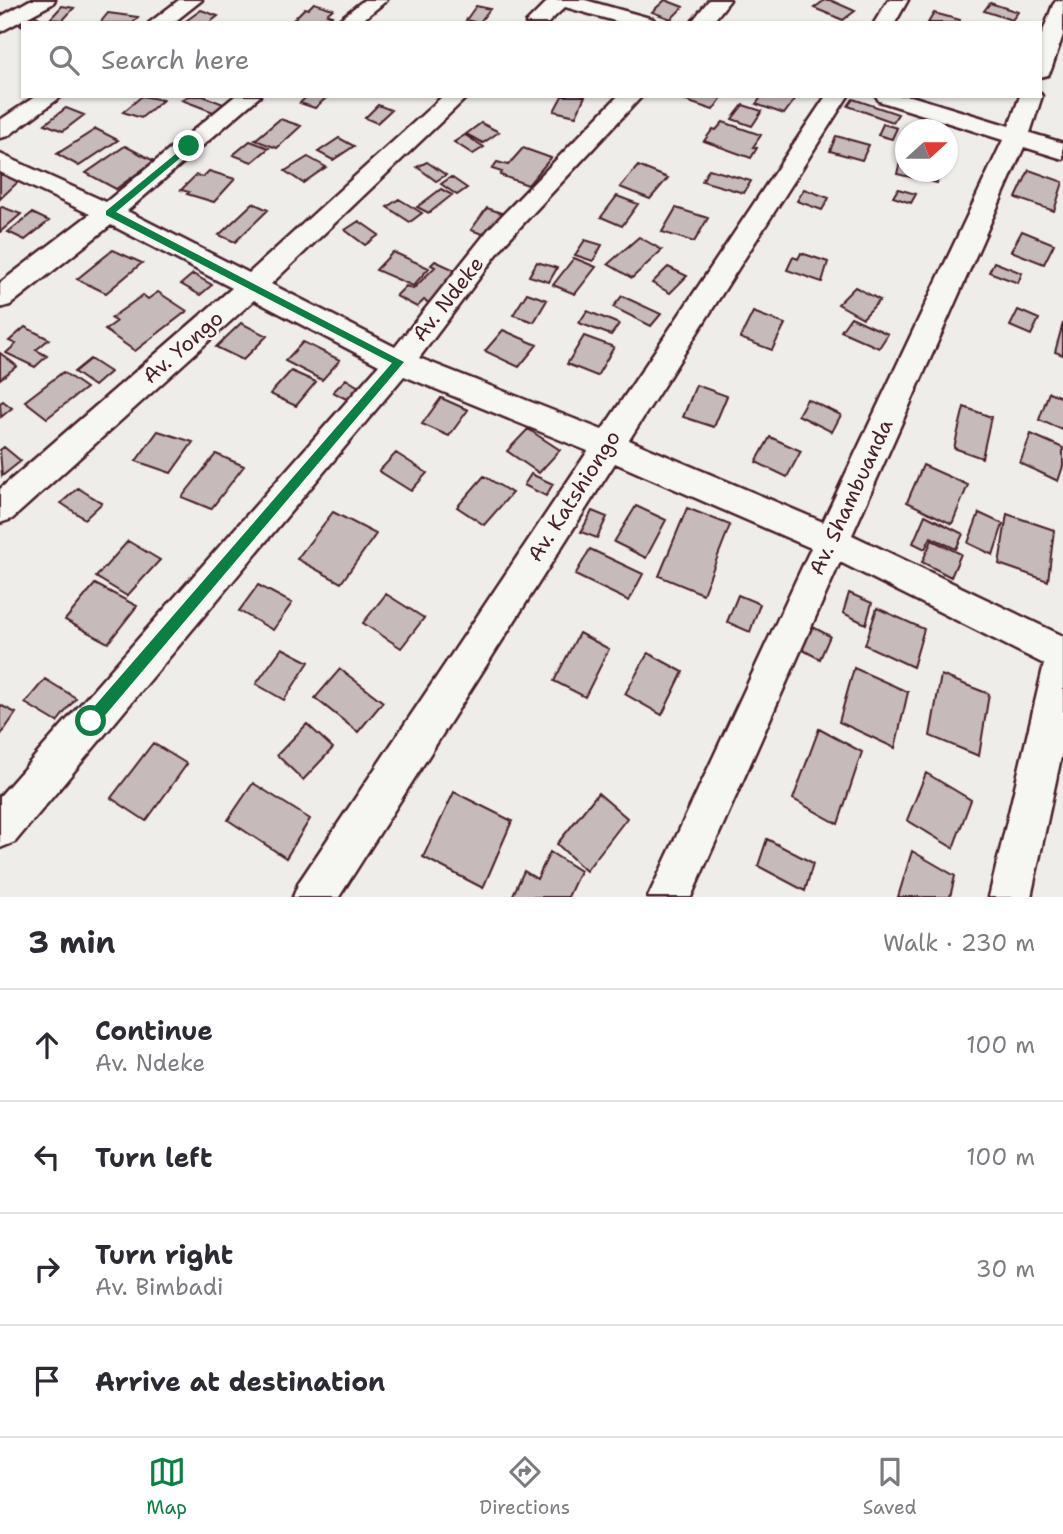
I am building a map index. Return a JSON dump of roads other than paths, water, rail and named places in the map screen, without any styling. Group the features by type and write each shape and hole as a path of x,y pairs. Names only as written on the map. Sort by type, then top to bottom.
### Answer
{"street":[{"path":"0,26 46,0"},
{"path":"162,21 192,0"},
{"path":"348,21 377,0"},
{"path":"538,21 561,0 639,21"},
{"path":"703,21 720,0"},
{"path":"885,21 898,0"},
{"path":"1042,64 1063,5"},
{"path":"0,131 48,98"},
{"path":"0,298 110,213 247,98"},
{"name":"Av. Yongo","path":"0,509 252,286 455,98"},
{"name":"Av. Ndeke","path":"0,827 399,362 498,235 629,98"},
{"name":"Av. Katshiongo","path":"314,897 836,98"},
{"path":"894,98 1063,151"},
{"name":"Av. Shambuanda","path":"669,897 1017,136 1030,98"},
{"path":"0,162 110,213 399,362 607,445 831,541 1063,655"},
{"path":"1010,897 1063,661"}]}
